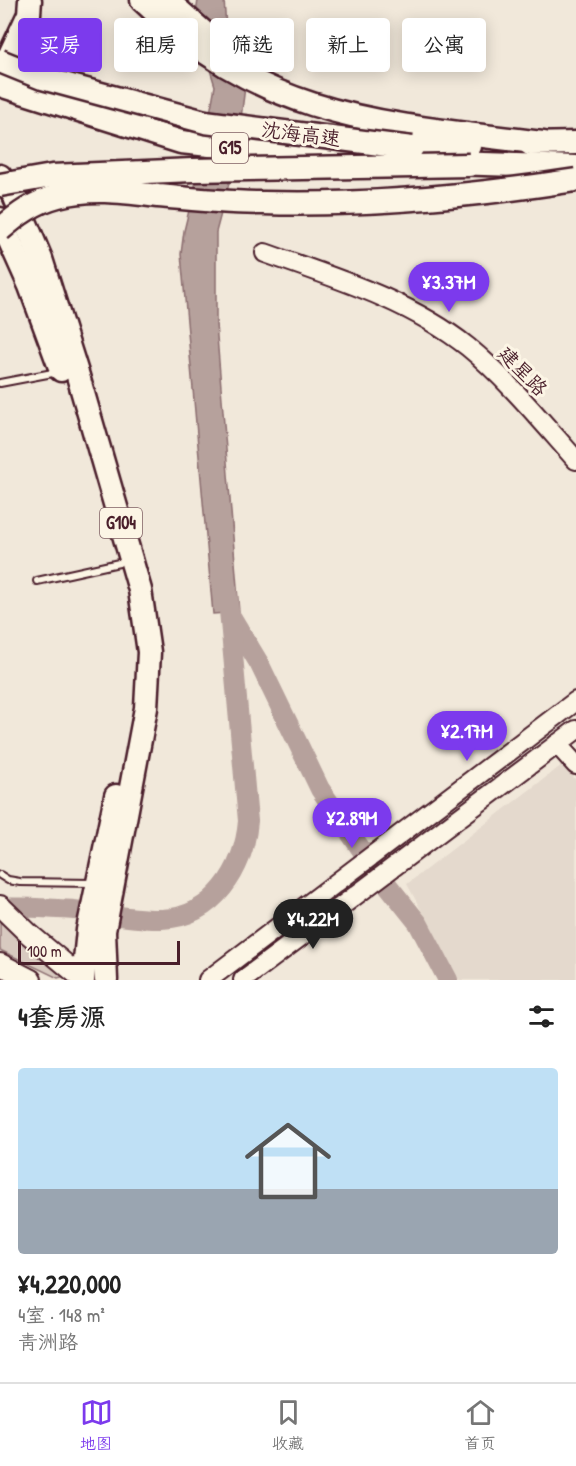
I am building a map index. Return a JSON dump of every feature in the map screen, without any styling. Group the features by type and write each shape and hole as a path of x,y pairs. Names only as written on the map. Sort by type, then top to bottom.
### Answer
{"highway":[{"path":"0,76 29,14 30,0"},
{"path":"142,0 191,44 226,68 260,85 334,112 396,126 543,143"},
{"path":"167,0 216,45 243,63 334,112"},
{"name":"沈海高速","path":"0,61 42,78 204,122 412,148 576,143"},
{"name":"沈海高速","path":"0,85 181,142 305,155 469,165 576,167"},
{"path":"0,185 52,176 469,165"},
{"name":"G104","path":"0,176 14,195 50,285 140,590 147,630 149,681 146,708 84,980"},
{"path":"0,230 25,208 59,195 106,190 262,203 334,202 502,192 576,180"},
{"name":"G104","path":"0,219 30,286 62,371 119,563 133,621 135,669 128,738 105,884"},
{"name":"G104","path":"96,930 106,980"}],"main road":[{"name":"建星路","path":"265,253 391,300 452,336 477,355 576,460"},
{"path":"208,980 574,708"},
{"path":"243,980 576,730"},
{"path":"557,744 576,765"},
{"path":"0,906 29,934 84,980"},
{"path":"0,964 31,980"}],"lane":[{"path":"0,383 62,371"},
{"path":"37,581 119,563"},
{"path":"0,875 8,880 20,882 105,884"}],"shaded area":[{"path":"198,0 224,0 225,18 210,18 210,70 198,31 198,18 195,18"},
{"path":"211,72 243,72 246,79 236,157 216,232 216,324 239,612 213,614 181,254 215,86"},
{"path":"562,765 576,780 576,980 459,980 407,884"},
{"path":"0,920 65,976 58,978 0,950"}],"waterway":[{"path":"0,907 73,910 132,918 162,919 197,910 211,900 233,873 245,839 248,821 227,588"},
{"path":"232,618 259,663 320,789 374,868 418,923 448,980"}]}
